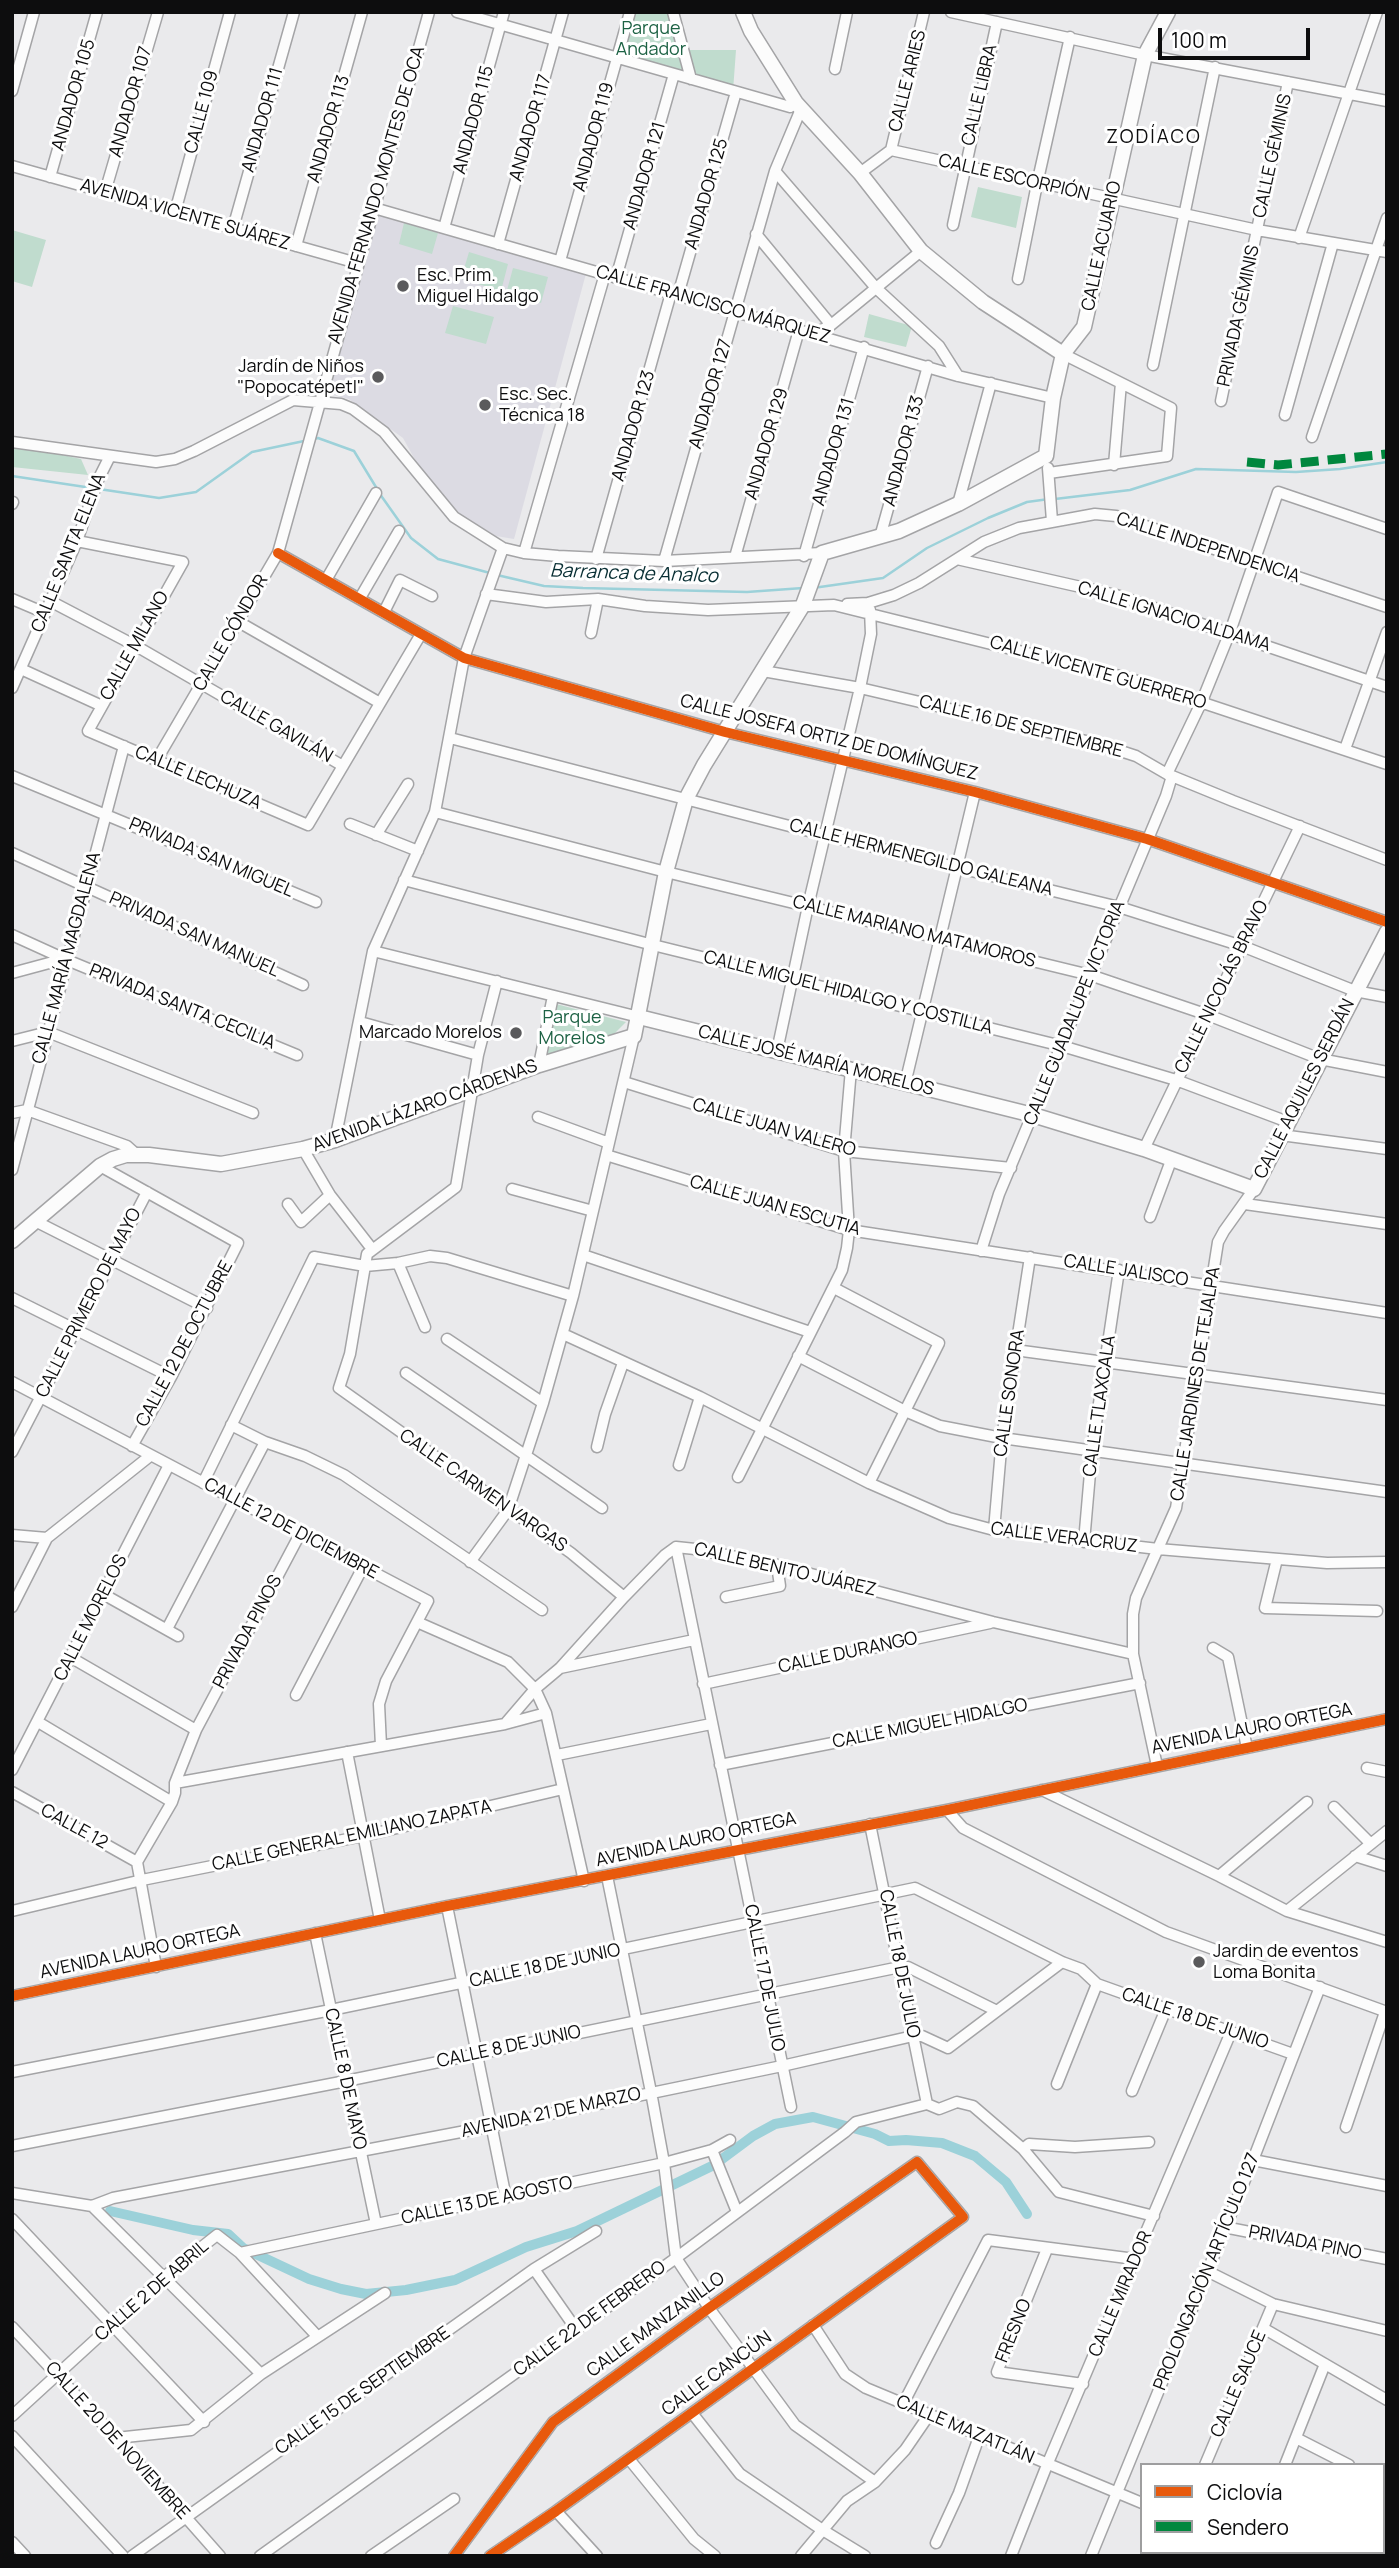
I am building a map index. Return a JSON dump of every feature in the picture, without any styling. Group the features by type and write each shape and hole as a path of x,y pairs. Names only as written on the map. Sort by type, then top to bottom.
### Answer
{"street":[{"path":"12,91 34,12"},
{"name":"ANDADOR 105","path":"50,177 97,12"},
{"name":"ANDADOR 107","path":"105,192 158,12"},
{"name":"CALLE 109","path":"175,212 230,12"},
{"name":"ANDADOR 111","path":"233,228 294,12"},
{"name":"ANDADOR 113","path":"296,246 362,12"},
{"name":"AVENIDA FERNANDO MONTES DE OCA","path":"303,458 429,12"},
{"path":"457,12 790,107 799,106"},
{"name":"ANDADOR 115","path":"444,228 504,12"},
{"name":"ANDADOR 117","path":"498,244 564,12"},
{"name":"ANDADOR 119","path":"560,261 630,12"},
{"path":"673,12 691,79"},
{"path":"743,12 751,31 799,106 860,173 921,251 982,302 1022,330 1063,354 1171,408 1167,456 1050,478"},
{"path":"835,69 847,12"},
{"name":"CALLE ARIES","path":"891,150 924,12"},
{"path":"951,12 1145,55 1387,101"},
{"name":"CALLE ACUARIO","path":"1052,517 1050,478 1045,456 1053,398 1063,354 1084,327 1145,55 1168,12"},
{"path":"1299,238 1377,12"},
{"name":"CALLE LIBRA","path":"953,225 997,22"},
{"path":"1018,279 1070,37"},
{"path":"1153,365 1215,67"},
{"name":"ANDADOR 121","path":"611,276 674,74"},
{"name":"CALLE GÉMINIS","path":"1257,230 1288,82"},
{"name":"ANDADOR 125","path":"674,294 736,92"},
{"name":"ANDADOR 127","path":"664,561 775,171 799,106"},
{"path":"860,173 891,150"},
{"name":"CALLE ESCORPIÓN","path":"891,150 1184,215 1381,251"},
{"name":"AVENIDA VICENTE SUÁREZ","path":"12,166 357,263"},
{"path":"775,171 876,288 939,346 958,376"},
{"name":"CALLE FRANCISCO MÁRQUEZ","path":"374,208 958,376 1053,398"},
{"path":"1312,437 1381,251 1387,218"},
{"name":"PRIVADA GÉMINIS","path":"1222,401 1257,230"},
{"path":"757,234 831,325"},
{"path":"1285,415 1333,243"},
{"path":"814,334 831,325 921,251"},
{"path":"524,553 611,276"},
{"name":"ANDADOR 123","path":"596,558 674,294"},
{"name":"ANDADOR 129","path":"735,557 799,330"},
{"name":"ANDADOR 131","path":"804,556 864,347"},
{"name":"ANDADOR 133","path":"880,537 928,366"},
{"path":"958,504 991,383"},
{"path":"1114,465 1121,383"},
{"path":"12,442 156,461 175,458 292,400 341,404 353,409 384,432 454,517 503,548 524,553 664,561 821,556 880,537 958,504 1045,456"},
{"name":"CALLE SANTA ELENA","path":"12,688 77,541 98,481 110,456"},
{"name":"CALLE CÓNDOR","path":"156,761 278,553 303,458"},
{"name":"CALLE GUADALUPE VICTORIA","path":"981,1251 999,1194 1166,796 1169,775 1230,632 1278,492 1387,529"},
{"path":"326,580 376,493"},
{"name":"CALLE INDEPENDENCIA","path":"870,609 919,583 984,542 1052,517 1096,514 1116,516 1387,607"},
{"path":"360,598 399,531"},
{"name":"CALLE MILANO","path":"77,541 183,562 88,731"},
{"path":"335,1140 373,951 435,812 464,658 503,548"},
{"name":"CALLE JOSEFA ORTIZ DE DOMÍNGUEZ","path":"278,553 464,658 724,732 975,792 1147,839 1387,922"},
{"path":"470,1562 508,1510 564,1334 639,1017 666,872 687,799 724,732 805,600 821,556"},
{"name":"CALLE IGNACIO ALDAMA","path":"957,559 1116,595 1387,687"},
{"path":"384,612 400,580 432,596"},
{"name":"CALLE VICENTE GUERRERO","path":"486,594 546,602 598,599 645,606 708,610 805,600 870,609 1202,701 1387,764"},
{"path":"12,599 45,613"},
{"path":"591,633 598,599"},
{"name":"CALLE GAVILÁN","path":"50,601 136,646 343,766"},
{"path":"777,1051 807,906 860,688 871,634 870,609"},
{"path":"237,621 380,703"},
{"path":"1345,749 1387,632"},
{"path":"343,766 421,634"},
{"path":"21,668 102,706"},
{"name":"CALLE 16 DE SEPTIEMBRE","path":"763,671 860,688 1098,744 1136,756 1169,775 1387,860"},
{"name":"CALLE LECHUZA","path":"88,731 308,825 343,766"},
{"name":"CALLE HERMENEGILDO GALEANA","path":"450,738 824,835 1119,907 1242,946 1355,991 1387,996"},
{"name":"CALLE MARÍA MAGDALENA","path":"12,1170 65,960 124,746"},
{"name":"PRIVADA SAN MIGUEL","path":"12,776 316,902"},
{"path":"376,835 408,784"},
{"path":"905,1084 975,792"},
{"name":"CALLE MARIANO MATAMOROS","path":"435,812 666,872 1090,975 1208,1015 1320,1059 1387,1072"},
{"path":"350,824 418,851"},
{"name":"CALLE NICOLÁS BRAVO","path":"1144,1149 1300,826"},
{"name":"PRIVADA SAN MANUEL","path":"12,853 303,985"},
{"name":"CALLE MIGUEL HIDALGO Y COSTILLA","path":"404,880 653,945 1062,1045 1176,1080 1285,1128 1387,1149"},
{"name":"CALLE AQUILES SERDÁN","path":"1218,1242 1254,1189 1387,932"},
{"name":"PRIVADA SANTA CECILIA","path":"12,935 65,960 297,1055"},
{"name":"CALLE JOSÉ MARÍA MORELOS","path":"373,951 1033,1115 1172,1158 1254,1189"},
{"path":"12,973 65,960"},
{"path":"365,1266 367,1254 372,1249 456,1187 471,1089 496,981"},
{"path":"539,1065 553,996"},
{"path":"360,1022 478,1055"},
{"path":"12,1041 48,1032 253,1113"},
{"name":"AVENIDA LÁZARO CÁRDENAS","path":"12,1241 100,1166 113,1159 137,1155 221,1164 303,1149 335,1140 539,1065 634,1036"},
{"path":"738,1477 810,1332 835,1288 848,1248 844,1151 851,1069"},
{"name":"CALLE JUAN VALERO","path":"624,1082 844,1151 1011,1168"},
{"path":"12,1113 27,1110 127,1146 137,1155"},
{"path":"538,1117 609,1143"},
{"path":"303,1149 330,1195 372,1249"},
{"name":"CALLE JUAN ESCUTIA","path":"606,1155 849,1230 1030,1257"},
{"path":"1150,1217 1172,1158"},
{"path":"100,1166 147,1192"},
{"path":"512,1189 593,1211"},
{"name":"CALLE 12 DE OCTUBRE","path":"132,1446 171,1377 238,1242 147,1192"},
{"name":"CALLE PRIMERO DE MAYO","path":"12,1452 147,1192"},
{"path":"288,1204 301,1222 330,1195"},
{"path":"1245,1204 1387,1224"},
{"path":"37,1222 206,1308"},
{"name":"CALLE JARDINES DE TEJALPA","path":"1157,1766 1133,1654 1136,1598 1176,1508 1218,1242"},
{"path":"583,1255 810,1332"},
{"path":"203,1483 314,1257 365,1266 430,1256 447,1258 573,1296"},
{"name":"CALLE JALISCO","path":"1030,1257 1387,1313"},
{"name":"CALLE SONORA","path":"994,1530 1002,1438 1030,1257"},
{"path":"398,1263 425,1327"},
{"name":"CALLE CARMEN VARGAS","path":"365,1266 350,1354 340,1388 571,1553 624,1597"},
{"name":"CALLE TLAXCALA","path":"1084,1542 1092,1450 1119,1270"},
{"path":"835,1288 939,1343 869,1483"},
{"path":"12,1298 171,1377"},
{"name":"CALLE VERACRUZ","path":"564,1334 700,1397 869,1483 949,1518 994,1530 1084,1542 1327,1563 1387,1562"},
{"path":"447,1339 542,1403"},
{"path":"1015,1350 1387,1400"},
{"path":"799,1356 905,1411 940,1426 1002,1438 1387,1492"},
{"path":"597,1447 605,1414 624,1363"},
{"path":"405,1373 602,1508"},
{"name":"CALLE 12 DE DICIEMBRE","path":"12,1382 428,1601 417,1622"},
{"path":"679,1465 700,1397"},
{"path":"230,1425 344,1475 542,1610"},
{"path":"167,1629 265,1442"},
{"name":"CALLE 12 DE OCTUBRE","path":"12,1607 47,1538 150,1455"},
{"name":"CALLE MORELOS","path":"12,1770 169,1465"},
{"name":"PRIVADA PINOS","path":"172,1802 190,1728 202,1718 212,1702 300,1534"},
{"path":"12,1535 47,1538"},
{"path":"676,1547 738,1848"},
{"name":"CALLE BENITO JUÁREZ","path":"505,1724 535,1689 560,1668 624,1597 676,1547 777,1565 993,1622 1133,1654"},
{"path":"1277,1559 1265,1608 1377,1611"},
{"path":"726,1597 780,1586 777,1565"},
{"path":"296,1695 363,1567"},
{"path":"103,1594 178,1636"},
{"path":"382,1746 379,1704 386,1682 417,1622 508,1662 535,1689 546,1713 584,1881"},
{"name":"CALLE DURANGO","path":"703,1684 993,1622"},
{"path":"560,1668 694,1640"},
{"path":"1213,1648 1228,1657 1247,1748"},
{"path":"71,1657 190,1728"},
{"name":"CALLE MIGUEL HIDALGO","path":"720,1765 1139,1683"},
{"path":"175,1783 505,1724 546,1713"},
{"name":"AVENIDA LAURO ORTEGA","path":"12,1996 447,1906 947,1810 1387,1719"},
{"path":"38,1722 172,1802 137,1862 156,1967"},
{"path":"557,1755 711,1724"},
{"path":"347,1752 380,1920"},
{"path":"1367,1768 1387,1772"},
{"name":"CALLE GENERAL EMILIANO ZAPATA","path":"12,1911 142,1880 363,1836 563,1789"},
{"path":"1042,1790 1219,1875 1287,1911 1387,1942"},
{"name":"CALLE 12","path":"12,1793 137,1862"},
{"path":"1219,1875 1307,1802"},
{"path":"1334,1807 1370,1844"},
{"path":"947,1810 963,1829 1166,1932 1386,2012 1346,2127"},
{"name":"CALLE 18 DE JULIO","path":"870,1824 927,2104"},
{"path":"1287,1911 1387,1831"},
{"name":"CALLE 17 DE JULIO","path":"738,1848 791,2108"},
{"path":"1355,1856 1387,1866"},
{"path":"607,1877 664,2162 676,2258 753,2370 795,2425 875,2482"},
{"name":"CALLE 18 DE JUNIO","path":"12,2073 463,1983 915,1888 1081,1969 1097,1984 1293,2054"},
{"path":"447,1906 506,2198"},
{"name":"CALLE 8 DE MAYO","path":"314,1933 376,2224"},
{"path":"914,2036 922,2036 948,2048 1062,1962"},
{"path":"900,1967 908,1967 997,2011"},
{"name":"CALLE 8 DE JUNIO","path":"12,2146 346,2081 900,1967"},
{"path":"1057,2084 1097,1984"},
{"name":"PROLONGACIÓN ARTÍCULO 127","path":"1091,2556 1253,2160 1320,1987"},
{"path":"1132,2091 1166,2009"},
{"name":"CALLE MIRADOR","path":"1011,2556 1231,2032"},
{"name":"AVENIDA 21 DE MARZO","path":"12,2193 92,2206 113,2198 492,2126 914,2036"},
{"name":"CALLE 22 DE FEBRERO","path":"260,2556 676,2258 856,2122 927,2104 939,2109 957,2102 974,2106 1023,2149 1059,2192 1154,2216"},
{"name":"CALLE 13 DE AGOSTO","path":"244,2252 664,2162 712,2150 730,2140"},
{"path":"1023,2149 1029,2144 1075,2147 1149,2142"},
{"path":"712,2150 737,2212"},
{"path":"1253,2160 1387,2186"},
{"name":"CALLE MANZANILLO","path":"454,2556 552,2422 917,2162 962,2217"},
{"path":"92,2206 261,2374"},
{"name":"CALLE CANCÚN","path":"490,2556 753,2370 962,2217"},
{"path":"12,2219 204,2422"},
{"name":"PRIVADA PINO","path":"1224,2227 1387,2259"},
{"name":"CALLE 15 DE SEPTIEMBRE","path":"132,2556 534,2269 596,2231"},
{"name":"CALLE 2 DE ABRIL","path":"12,2416 165,2276 217,2235 244,2252 317,2336"},
{"path":"902,2404 988,2240 1135,2259"},
{"name":"FRESNO","path":"1047,2249 997,2372 1083,2384"},
{"path":"534,2269 576,2329"},
{"path":"1207,2271 1273,2304 1387,2331"},
{"path":"116,2438 191,2430 261,2374 385,2294"},
{"name":"CALLE SAUCE","path":"1206,2463 1273,2304"},
{"name":"CALLE MAZATLÁN","path":"813,2326 845,2374 866,2388 1140,2502"},
{"name":"CALLE 20 DE NOVIEMBRE","path":"12,2327 116,2438 220,2556"},
{"path":"1263,2328 1387,2400"},
{"path":"1286,2463 1325,2364"},
{"path":"692,2413 740,2474 865,2556"},
{"path":"801,2556 847,2501 875,2482 905,2450 929,2414"},
{"path":"12,2436 123,2556"},
{"path":"936,2543 959,2493 979,2437"},
{"path":"1296,2438 1345,2463"},
{"path":"629,2459 694,2539 715,2556"},
{"path":"371,2556 454,2499"},
{"path":"556,2511 597,2556"},
{"path":"12,2542 25,2556"}],"shaded area":[{"name":"Esc. Sec. Técnica 18","path":"377,209 587,270 514,539 496,536 455,512 430,487 403,438 349,399 326,393"}],"green space":[{"name":"Parque Andador","path":"630,12 673,12 683,50 736,50 733,91 617,58"},
{"path":"978,187 1022,197 1016,228 971,217"},
{"path":"404,223 438,233 432,254 399,244"},
{"path":"12,230 46,240 32,287 12,281"},
{"path":"469,252 508,264 501,291 461,279"},
{"path":"513,268 548,277 541,303 506,294"},
{"path":"453,306 494,317 486,344 445,333"},
{"path":"869,314 912,326 906,347 864,337"},
{"path":"12,444 81,459 88,475 12,467"},
{"name":"Parque Morelos","path":"556,1004 626,1022 610,1038 545,1056"}],"waterway":[{"name":"Barranca de Analco","path":"314,439 318,438 354,451 411,538 438,559 490,573"},
{"name":"Barranca de Analco","path":"99,489 159,498 196,492 252,452 304,441"},
{"path":"1055,499 1130,490 1196,469 1296,472 1387,462"},
{"name":"Barranca de Analco","path":"12,476 92,488"},
{"name":"Barranca de Analco","path":"813,588 883,578 927,548 988,518 1027,502 1049,499"},
{"name":"Barranca de Analco","path":"497,575 544,586 583,588 747,592 803,588"},
{"path":"110,2211 193,2230 228,2234 243,2248 309,2279 341,2289 366,2294 406,2290 455,2280 526,2247 577,2231 714,2165 753,2136 775,2124 813,2117 875,2134 889,2141 942,2143 975,2156 1006,2182 1027,2214"}],"marked path":[{"path":"1247,462 1278,465 1387,454"}],"cycle path":[{"path":"278,553 464,658 725,732 975,792 1147,839 1387,922"},
{"path":"12,1996 447,1906 947,1810 1387,1719"},
{"path":"454,2556 553,2422 917,2162 963,2217 490,2556"}],"place":[{"name":"Esc. Prim. Miguel Hidalgo","path":"403,286"},
{"name":"Jardín de Niños \"Popocatépetl\"","path":"378,377"},
{"name":"Esc. Sec. Técnica 18","path":"485,405"},
{"name":"Marcado Morelos","path":"516,1033"},
{"name":"Jardin de eventos Loma Bonita","path":"1199,1962"}],"district":[{"name":"ZODÍACO","path":"1154,138"}]}
